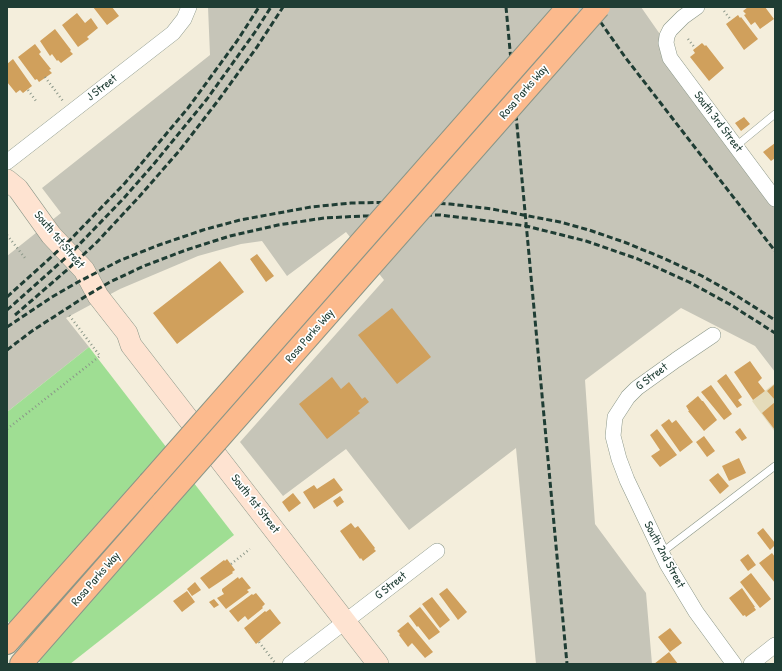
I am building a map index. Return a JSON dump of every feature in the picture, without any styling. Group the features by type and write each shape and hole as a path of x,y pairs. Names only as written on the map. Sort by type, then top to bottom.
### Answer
{"highway":[{"name":"Rosa Parks Way","path":"7,643 568,7"},
{"name":"Rosa Parks Way","path":"21,664 599,7"}],"street":[{"name":"J Street","path":"7,162 173,33 184,19 189,7"},
{"name":"South 3rd Street","path":"697,7 683,17 670,30 666,43 670,58 775,199"},
{"name":"South 1st Street","path":"7,180 18,189 52,235 84,270 98,296 127,333 131,345 378,664"},
{"name":"South 1st Street","path":"7,192 47,247 73,275 92,305 118,340 131,345"},
{"name":"G Street","path":"613,436 615,417 620,407 628,397 637,388 714,335"},
{"name":"South 2nd Street","path":"613,436 619,459 627,480 661,553 696,612 734,664"},
{"name":"G Street","path":"290,664 437,551"},
{"path":"750,664 775,645"}],"lane":[{"path":"736,146 775,114"},
{"path":"661,553 775,466"}],"path":[{"path":"724,11 731,20"},
{"path":"688,39 695,48"},
{"path":"46,77 72,112"},
{"path":"28,90 36,101"},
{"path":"7,235 24,258"},
{"path":"7,429 100,356 69,315"},
{"path":"231,564 250,549"},
{"path":"259,642 276,664"}],"shaded area":[{"path":"208,7 641,7 775,199 775,372 755,346 681,308 585,380 595,524 646,593 652,664 536,664 516,448 409,530 346,449 283,496 240,442 384,280 346,232 287,276 262,241 241,244 198,256 120,289 66,318 89,347 7,412 7,256 61,213 42,188 210,55"},
{"path":"775,383 775,432 752,401"}],"green space":[{"path":"89,347 234,535 70,664 41,664 7,620 7,412"}],"building":[{"path":"93,7 112,7 119,16 107,25"},
{"path":"748,7 765,7 774,19 760,29 755,22 751,25 743,11"},
{"path":"77,13 85,23 91,18 98,28 87,37 89,39 78,47 62,25"},
{"path":"738,15 758,39 744,50 726,24"},
{"path":"55,29 73,54 61,63 58,60 57,61 52,54 50,56 40,41"},
{"path":"702,43 705,46 706,45 724,68 709,81 690,57 695,53 693,50"},
{"path":"35,44 41,52 39,54 51,69 49,70 52,73 39,82 37,79 35,80 18,57"},
{"path":"13,59 32,86 23,93 20,90 16,93 7,82 7,64"},
{"path":"744,117 750,124 741,131 735,123"},
{"path":"775,143 775,158 771,161 763,152"},
{"path":"257,254 274,276 266,282 250,259"},
{"path":"220,261 244,292 177,344 153,313"},
{"path":"392,308 431,357 397,384 358,335"},
{"path":"750,361 762,378 758,382 765,391 753,400 734,372"},
{"path":"726,374 742,397 738,400 742,405 737,408 717,381"},
{"path":"332,377 341,389 349,382 362,399 365,397 369,402 358,411 360,413 327,439 299,404"},
{"path":"775,384 775,400 767,391"},
{"path":"711,385 732,414 724,420 701,392"},
{"path":"698,396 717,420 704,431 688,411 686,406"},
{"path":"775,402 775,430 762,413"},
{"path":"669,419 672,423 676,420 693,442 680,452 661,425"},
{"path":"740,428 747,438 742,441 735,432"},
{"path":"657,429 677,455 660,467 651,456 660,450 650,435"},
{"path":"704,436 715,451 707,457 696,442"},
{"path":"739,458 746,473 729,481 722,466"},
{"path":"718,473 729,486 720,494 709,480"},
{"path":"334,478 343,490 314,509 303,492 314,485 317,489"},
{"path":"293,493 301,503 289,512 282,502"},
{"path":"340,496 344,502 337,507 333,501"},
{"path":"351,523 355,528 358,526 376,551 363,561 340,531"},
{"path":"763,528 775,543 770,550 757,533"},
{"path":"772,553 775,557 775,583 759,563"},
{"path":"748,554 756,565 748,571 740,560"},
{"path":"227,559 235,570 232,572 233,573 209,589 200,578"},
{"path":"751,573 771,599 760,608 740,582"},
{"path":"238,577 239,579 242,577 251,588 247,590 249,592 226,609 217,598 224,594 222,589"},
{"path":"195,582 201,590 192,596 187,589"},
{"path":"447,588 467,612 458,620 439,594"},
{"path":"742,588 756,610 746,617 745,615 743,616 729,598"},
{"path":"187,591 195,602 182,612 173,601"},
{"path":"256,593 265,604 262,607 263,608 248,620 245,616 238,622 229,611 252,594 253,595"},
{"path":"432,597 450,620 440,628 422,604"},
{"path":"214,599 219,605 214,608 209,602"},
{"path":"420,607 440,632 429,640 409,616"},
{"path":"270,609 281,623 256,644 244,628 265,611 266,612"},
{"path":"408,622 433,652 425,658 412,643 408,647 397,631"},
{"path":"670,628 682,643 670,652 658,637"},
{"path":"669,652 678,664 654,664"}],"railway":[{"path":"7,297 70,240 125,183 188,108 237,41 259,7"},
{"path":"7,310 70,254 124,198 153,165 207,99 271,7"},
{"path":"15,315 97,242 180,150 257,47 283,7"},
{"path":"506,7 567,664"},
{"path":"590,7 625,57 775,251"},
{"path":"7,327 52,297 121,260 203,230 240,220 311,207 351,203 402,202 450,204 492,209 560,222 589,230 624,242 702,276 775,320"},
{"path":"7,350 32,331 110,282 144,266 186,250 230,236 278,225 324,218 363,216 440,215 526,226 586,241 638,259 689,282 731,305 775,333"}]}
